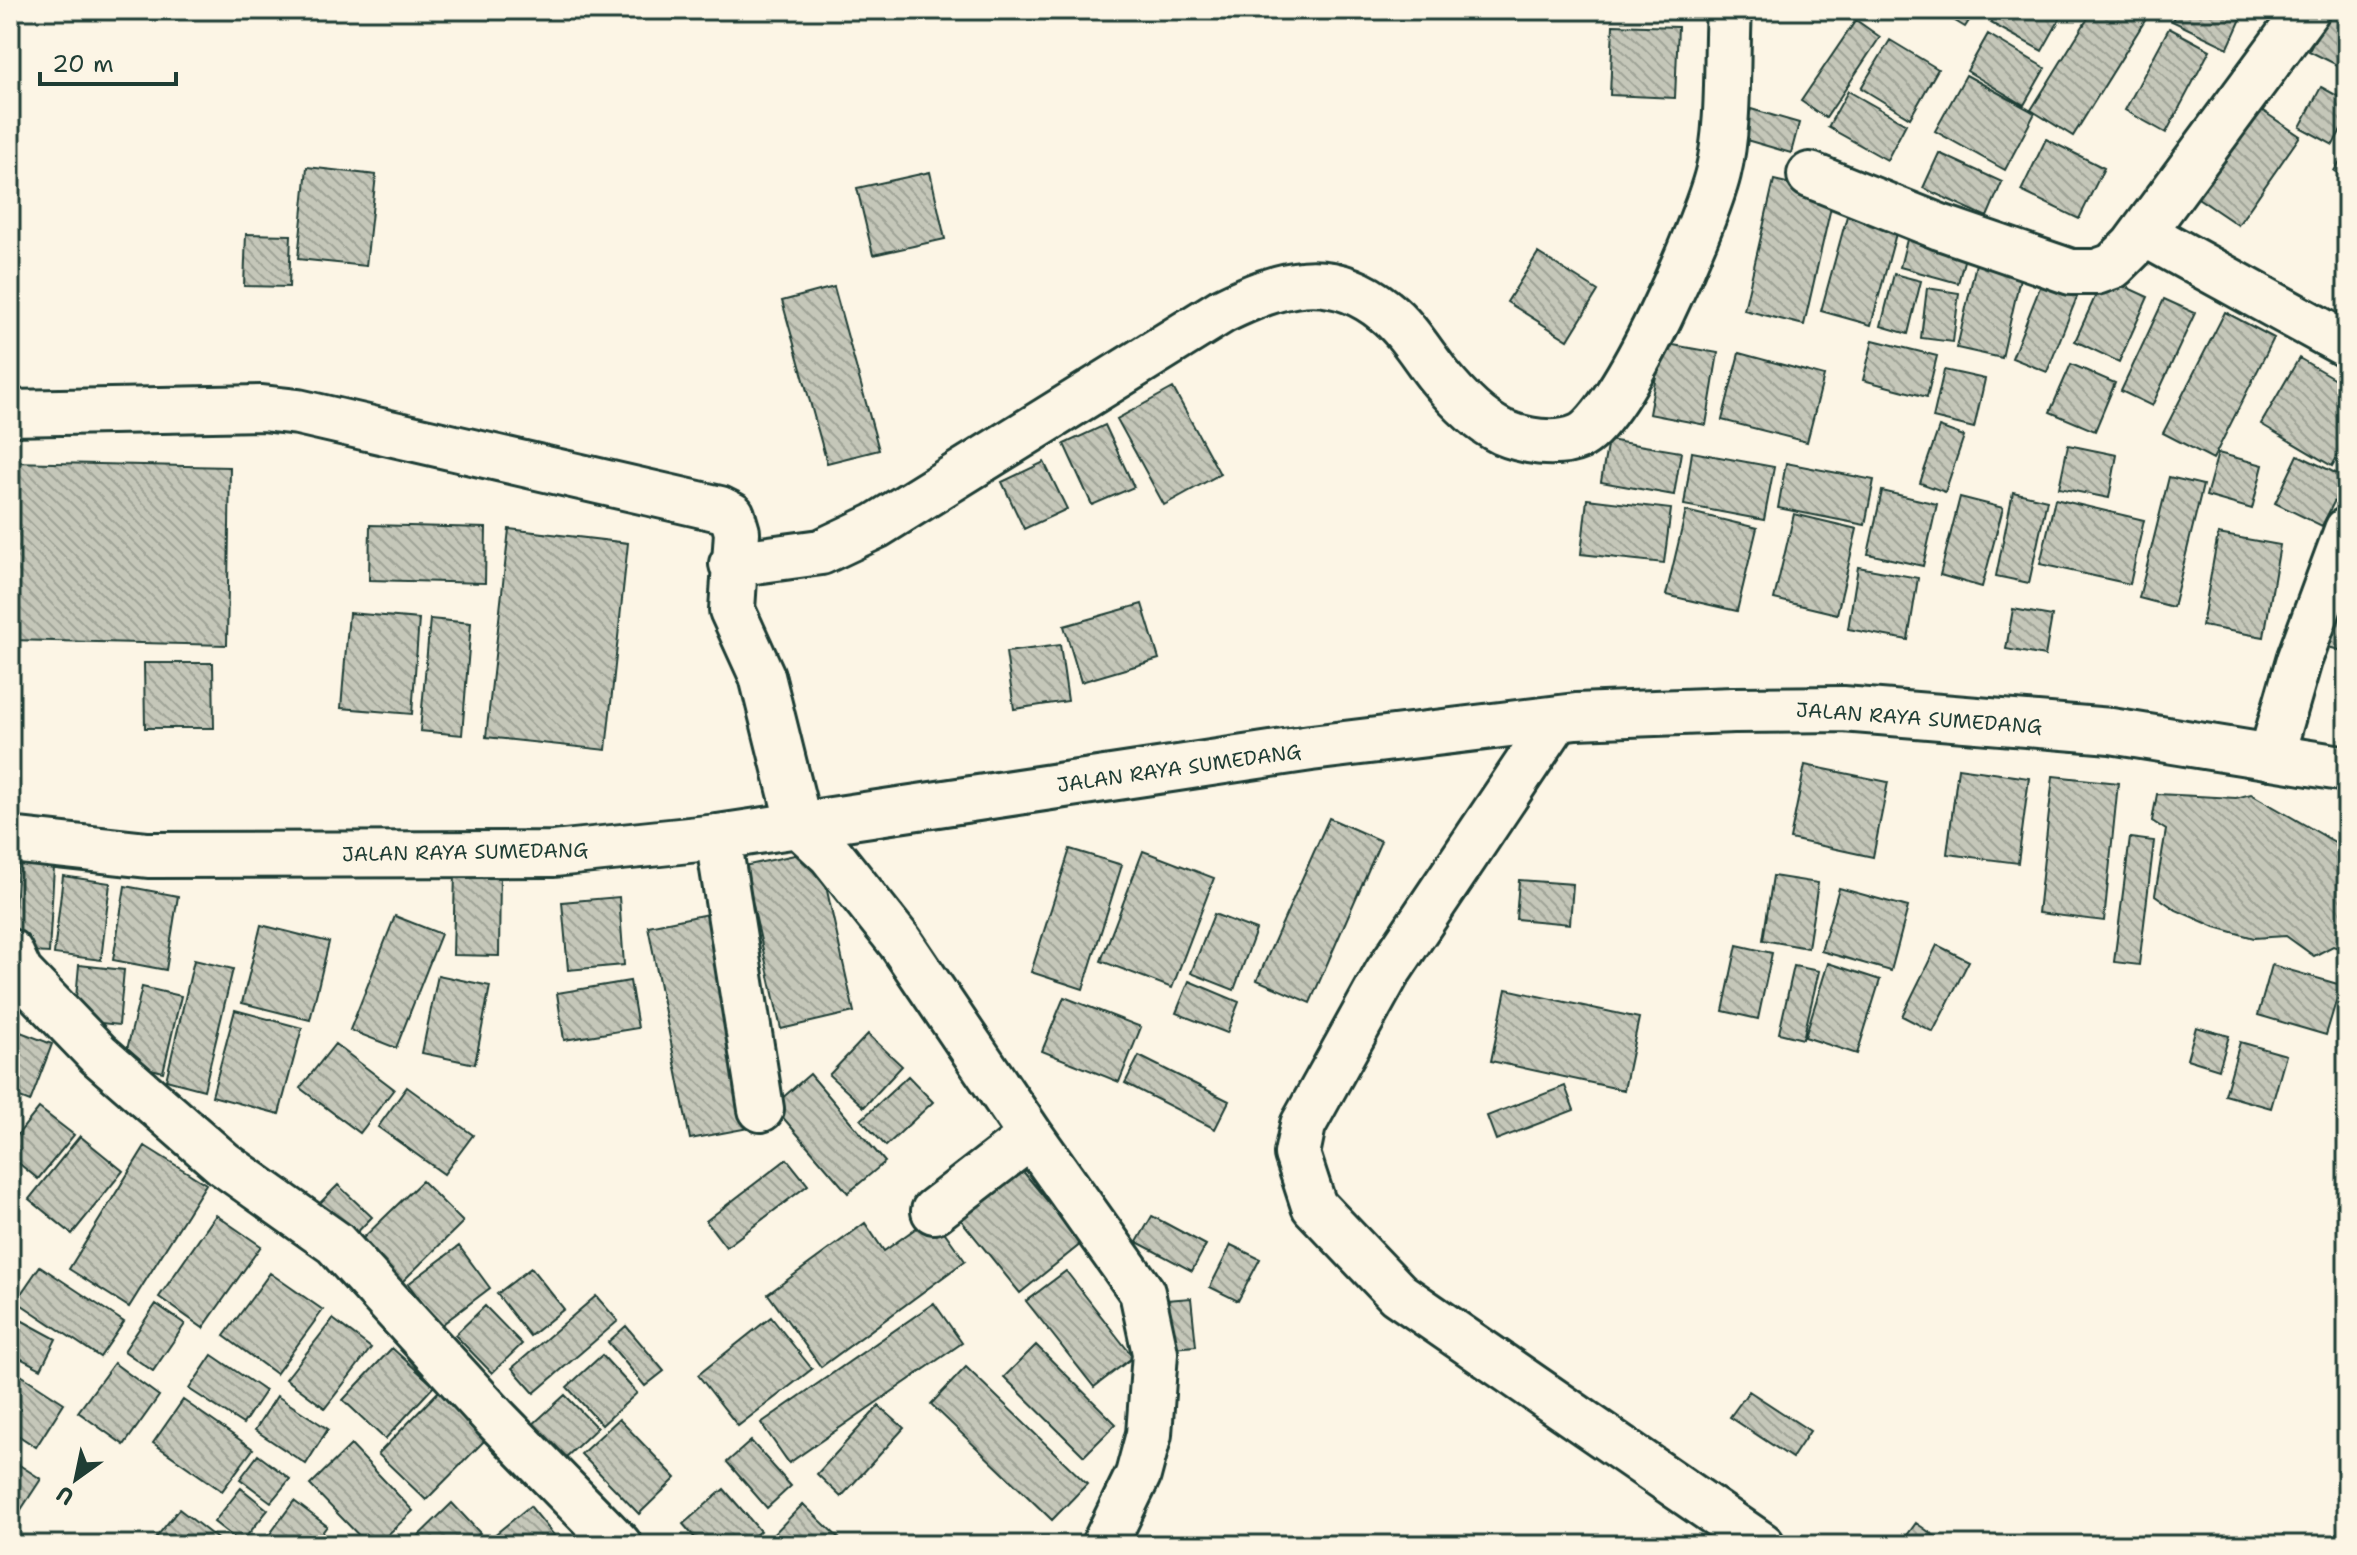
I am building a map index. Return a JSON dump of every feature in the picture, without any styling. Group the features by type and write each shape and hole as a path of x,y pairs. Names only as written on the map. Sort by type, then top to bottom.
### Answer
{"main road":[{"path":"732,564 821,552 876,526 1222,311 1258,293 1296,282 1323,283 1354,292 1387,312 1455,395 1501,431 1526,440 1556,442 1580,437 1600,420 1618,391 1697,237 1719,172 1729,10"},
{"path":"1810,175 1927,222 2071,272 2096,272 2113,266 2143,233 2307,10"},
{"path":"2143,233 2347,345"},
{"path":"10,413 262,408 298,412 720,509 736,521 732,610 762,676 831,855 900,942 1031,1136 1142,1292 1155,1353 1149,1434 1138,1475 1104,1545"},
{"path":"2271,757 2299,660 2347,530"},
{"name":"JALAN RAYA SUMEDANG","path":"10,840 148,855 538,855 718,837 1311,748 1557,719 1734,710 1843,709 2111,731 2347,769"},
{"path":"1557,719 1387,973 1303,1125 1297,1154 1314,1206 1398,1294 1762,1545"},
{"path":"718,837 761,1109"},
{"path":"10,952 20,973 98,1054 224,1164 335,1243 494,1417 619,1545"},
{"path":"934,1211 1031,1136"}],"building":[{"path":"1937,10 1976,10 1965,27"},
{"path":"1998,10 2065,10 2042,51 1991,23"},
{"path":"2093,10 2142,10 2149,14 2073,136 2031,110"},
{"path":"2177,10 2245,10 2228,48 2172,21"},
{"path":"2330,10 2347,10 2347,70 2309,51"},
{"path":"1856,20 1880,37 1826,118 1801,101"},
{"path":"1613,25 1678,27 1675,98 1610,95"},
{"path":"2169,28 2210,50 2166,133 2125,110"},
{"path":"1988,34 2045,68 2024,105 1967,71"},
{"path":"1890,40 1938,69 1910,118 1861,88"},
{"path":"1966,75 2035,113 2005,170 1935,131"},
{"path":"2321,87 2347,101 2347,118 2333,145 2300,127"},
{"path":"1848,91 1906,124 1887,160 1828,127"},
{"path":"2251,103 2300,136 2238,225 2189,192"},
{"path":"1751,109 1799,123 1791,153 1743,139"},
{"path":"2046,139 2104,168 2079,219 2021,191"},
{"path":"2347,150 2347,179 2334,171"},
{"path":"1939,153 2002,182 1987,217 1923,188"},
{"path":"307,167 376,175 366,266 298,259"},
{"path":"930,172 945,239 873,255 857,188"},
{"path":"1774,180 1834,194 1804,325 1744,310"},
{"path":"1850,205 1900,219 1871,325 1821,311"},
{"path":"1911,224 1970,239 1958,283 1900,267"},
{"path":"246,234 291,235 289,287 244,286"},
{"path":"1979,250 2024,260 2002,358 1957,348"},
{"path":"1538,253 1598,291 1568,340 1507,302"},
{"path":"2046,272 2081,287 2047,372 2012,358"},
{"path":"1894,274 1921,281 1908,334 1881,326"},
{"path":"2104,277 2148,297 2119,362 2075,341"},
{"path":"834,287 879,450 827,463 782,301"},
{"path":"1927,288 1959,293 1953,342 1921,338"},
{"path":"2164,299 2195,313 2152,406 2121,391"},
{"path":"2225,312 2274,338 2213,459 2163,433"},
{"path":"1873,340 1937,356 1927,397 1863,380"},
{"path":"1662,343 1718,353 1706,425 1649,414"},
{"path":"1739,353 1824,376 1807,442 1722,420"},
{"path":"2299,358 2347,386 2347,440 2332,466 2261,424"},
{"path":"2071,364 2115,383 2095,431 2050,412"},
{"path":"1944,370 1985,379 1974,428 1933,418"},
{"path":"1173,388 1220,474 1164,505 1117,419"},
{"path":"1105,425 1134,487 1092,505 1064,444"},
{"path":"1939,427 1964,436 1945,492 1920,483"},
{"path":"1608,440 1681,452 1674,495 1601,482"},
{"path":"2068,445 2117,455 2109,498 2059,488"},
{"path":"1692,452 1774,467 1764,520 1684,505"},
{"path":"2218,453 2263,465 2252,509 2206,496"},
{"path":"2298,455 2346,478 2322,526 2275,503"},
{"path":"10,462 230,467 227,645 10,640"},
{"path":"1044,462 1067,509 1024,529 1002,482"},
{"path":"1786,463 1874,480 1865,525 1778,508"},
{"path":"2169,477 2203,485 2173,607 2139,598"},
{"path":"1882,491 1937,504 1923,566 1868,554"},
{"path":"2013,492 2047,500 2029,583 1996,576"},
{"path":"1960,497 2003,508 1982,587 1940,575"},
{"path":"1587,499 1671,509 1664,563 1581,554"},
{"path":"2055,499 2144,520 2130,584 2040,564"},
{"path":"1686,511 1757,528 1737,611 1666,595"},
{"path":"1794,514 1857,529 1837,614 1774,599"},
{"path":"370,525 486,528 485,583 369,580"},
{"path":"509,529 628,543 606,750 486,737"},
{"path":"2218,534 2280,545 2264,637 2202,626"},
{"path":"1858,567 1918,578 1908,640 1848,629"},
{"path":"2347,578 2347,652 2328,647"},
{"path":"1142,604 1159,659 1081,682 1064,626"},
{"path":"2013,609 2052,616 2045,656 2006,649"},
{"path":"349,613 419,619 412,714 341,708"},
{"path":"430,619 471,623 462,735 420,731"},
{"path":"1060,645 1068,701 1014,709 1006,652"},
{"path":"144,663 213,663 214,728 145,728"},
{"path":"1805,765 1888,782 1873,857 1790,839"},
{"path":"1958,768 2029,778 2018,863 1947,854"},
{"path":"2053,776 2118,783 2104,921 2038,913"},
{"path":"2157,794 2236,798 2251,794 2347,849 2347,951 2333,946 2314,956 2286,936 2254,938 2215,927 2176,910 2155,895 2166,830 2152,821"},
{"path":"1329,818 1381,841 1310,1003 1257,980"},
{"path":"2130,838 2154,841 2139,965 2114,962"},
{"path":"1070,849 1122,865 1083,989 1031,972"},
{"path":"818,850 854,1012 781,1029 744,866"},
{"path":"1143,851 1214,878 1172,988 1101,961"},
{"path":"18,864 54,867 49,953 12,951"},
{"path":"455,872 500,873 499,956 453,955"},
{"path":"63,876 110,883 101,960 54,954"},
{"path":"1773,876 1818,883 1808,948 1763,940"},
{"path":"1519,880 1573,884 1570,924 1516,919"},
{"path":"125,886 178,896 166,970 113,960"},
{"path":"1839,888 1908,907 1891,971 1821,951"},
{"path":"619,897 624,965 568,970 562,902"},
{"path":"713,913 754,1127 690,1139 648,926"},
{"path":"1214,914 1256,930 1234,990 1191,973"},
{"path":"395,916 441,934 396,1048 350,1030"},
{"path":"261,925 329,942 310,1020 242,1003"},
{"path":"1737,945 1772,953 1758,1019 1723,1011"},
{"path":"1937,945 1969,961 1933,1032 1902,1016"},
{"path":"194,960 233,969 204,1090 166,1080"},
{"path":"1828,963 1880,980 1857,1054 1805,1037"},
{"path":"79,965 124,970 119,1025 74,1020"},
{"path":"2272,965 2341,985 2326,1035 2258,1015"},
{"path":"1794,966 1819,971 1803,1039 1779,1033"},
{"path":"438,975 490,986 475,1064 422,1053"},
{"path":"630,981 638,1028 564,1040 557,993"},
{"path":"1189,981 1239,1002 1227,1033 1176,1013"},
{"path":"142,987 181,996 163,1072 124,1062"},
{"path":"1506,989 1639,1018 1624,1090 1491,1061"},
{"path":"1064,997 1141,1027 1119,1082 1042,1051"},
{"path":"235,1010 302,1028 279,1114 212,1096"},
{"path":"2196,1027 2229,1036 2219,1069 2187,1059"},
{"path":"10,1028 52,1044 30,1102 10,1094"},
{"path":"868,1034 902,1066 864,1107 829,1075"},
{"path":"2240,1042 2286,1055 2271,1108 2225,1095"},
{"path":"335,1044 394,1089 360,1133 300,1088"},
{"path":"1139,1056 1229,1101 1215,1129 1125,1083"},
{"path":"810,1074 885,1162 848,1193 773,1106"},
{"path":"908,1076 933,1102 886,1146 861,1120"},
{"path":"1565,1086 1574,1110 1496,1140 1487,1116"},
{"path":"407,1087 473,1135 444,1174 378,1127"},
{"path":"39,1108 74,1135 38,1179 10,1156 10,1144"},
{"path":"80,1136 123,1171 72,1234 29,1199"},
{"path":"145,1146 206,1184 129,1307 69,1269"},
{"path":"787,1159 808,1185 726,1247 706,1221"},
{"path":"1017,1164 1082,1243 1020,1293 956,1214"},
{"path":"422,1181 463,1222 400,1284 359,1242"},
{"path":"338,1185 372,1217 345,1245 311,1212"},
{"path":"216,1215 261,1246 203,1328 159,1297"},
{"path":"933,1216 965,1261 821,1367 768,1294 865,1223 884,1251"},
{"path":"1152,1216 1206,1245 1192,1271 1137,1242"},
{"path":"1231,1245 1260,1259 1238,1301 1210,1287"},
{"path":"459,1246 490,1288 440,1326 408,1284"},
{"path":"40,1266 124,1322 100,1357 16,1301"},
{"path":"531,1268 564,1309 530,1336 497,1294"},
{"path":"1066,1271 1133,1357 1094,1387 1026,1301"},
{"path":"270,1273 323,1310 276,1374 224,1336"},
{"path":"596,1296 618,1321 534,1393 512,1368"},
{"path":"1191,1298 1196,1346 1159,1349 1154,1301"},
{"path":"934,1303 962,1343 789,1463 761,1423"},
{"path":"156,1304 185,1324 153,1371 124,1351"},
{"path":"485,1306 522,1344 492,1373 455,1335"},
{"path":"10,1314 56,1339 41,1369 10,1353"},
{"path":"771,1317 812,1369 738,1426 698,1375"},
{"path":"333,1319 371,1348 325,1408 286,1379"},
{"path":"626,1326 664,1371 645,1386 608,1342"},
{"path":"1036,1345 1116,1424 1084,1456 1004,1377"},
{"path":"392,1348 434,1386 385,1439 343,1400"},
{"path":"212,1355 265,1391 243,1424 189,1389"},
{"path":"602,1355 637,1393 602,1425 567,1387"},
{"path":"114,1363 159,1396 124,1445 78,1412"},
{"path":"966,1367 1087,1484 1052,1520 931,1404"},
{"path":"10,1368 64,1403 36,1447 10,1430"},
{"path":"441,1389 489,1436 426,1500 378,1454"},
{"path":"1749,1391 1810,1431 1792,1458 1730,1417"},
{"path":"565,1395 597,1428 563,1460 531,1426"},
{"path":"277,1396 328,1429 306,1464 255,1430"},
{"path":"183,1400 253,1449 222,1491 153,1443"},
{"path":"879,1406 904,1428 841,1497 817,1474"},
{"path":"619,1419 676,1478 639,1514 581,1454"},
{"path":"751,1441 791,1486 767,1508 727,1462"},
{"path":"351,1445 413,1511 377,1545 368,1545 310,1485"},
{"path":"258,1455 290,1479 271,1502 240,1479"},
{"path":"10,1459 41,1479 11,1525 10,1525"},
{"path":"241,1488 268,1510 241,1543 214,1522"},
{"path":"724,1489 760,1531 743,1545 701,1545 683,1524"},
{"path":"294,1501 327,1526 313,1545 262,1545"},
{"path":"452,1503 480,1533 468,1545 417,1545 413,1541"},
{"path":"803,1504 844,1543 763,1545"},
{"path":"530,1506 562,1545 482,1545"},
{"path":"179,1509 225,1545 150,1545"},
{"path":"1916,1523 1948,1545 1900,1545"}]}
